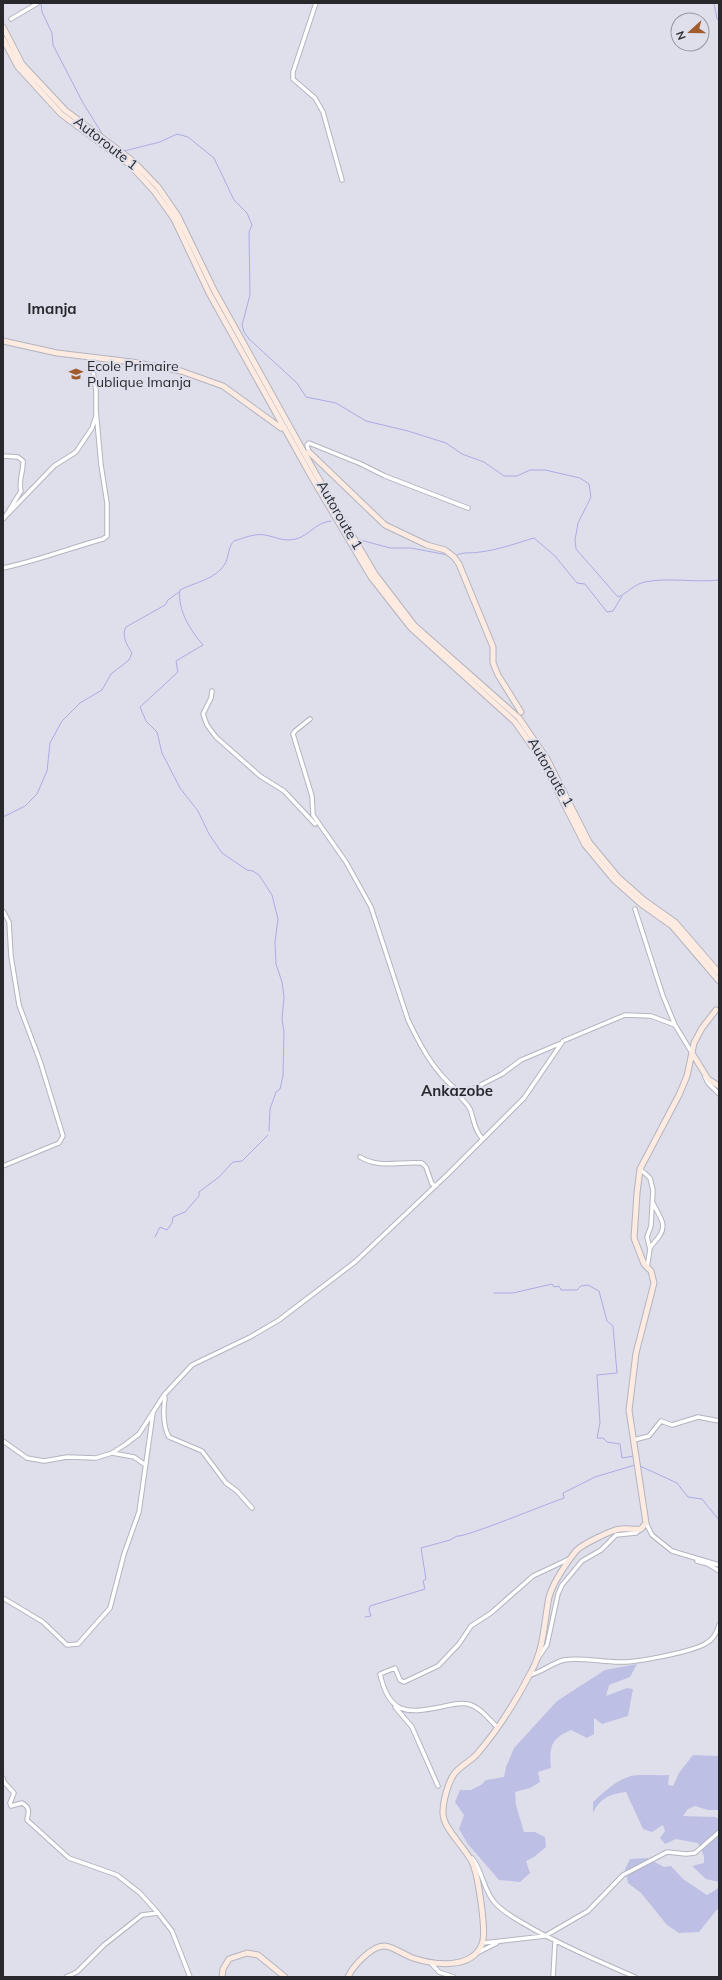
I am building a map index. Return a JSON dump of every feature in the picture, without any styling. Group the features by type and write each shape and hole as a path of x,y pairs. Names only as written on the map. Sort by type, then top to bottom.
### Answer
{"main road":[{"name":"Autoroute 1","path":"3,27 22,64 65,110 133,161 158,188 178,216 214,290 316,474 375,574 414,625 519,718 547,759 589,842 618,877 644,900 675,922 719,973"},
{"name":"Autoroute 1","path":"3,39 18,67 61,114 130,165 154,191 174,219 209,293 311,476 370,577 411,628 515,722 543,762 585,845 614,880 641,904 672,926 719,981"},
{"path":"3,341 57,353 157,365 203,378 223,386 281,428"},
{"path":"309,452 385,525 427,545 445,550 454,556 491,641 493,647 493,663 498,675 521,712"},
{"path":"348,1977 371,1950 385,1946 412,1958 449,1964 468,1959 476,1953 483,1943 483,1927 473,1864 450,1831 442,1814 445,1796 455,1773 478,1753 530,1675 544,1632 550,1596 560,1573 570,1559 578,1549 613,1530 621,1528 641,1530 646,1523 634,1440 629,1418 633,1371 654,1283 651,1271 647,1268 634,1238 635,1206 640,1169 679,1095 687,1076 692,1053 702,1028 716,1010"},
{"path":"692,1053 708,1079 719,1086"},
{"path":"222,1977 223,1969 229,1959 247,1953 258,1955 285,1977"}],"street":[{"path":"11,19 38,3"},
{"path":"316,3 292,72 293,79 315,98 323,112 342,180"},
{"path":"3,568 40,559 66,549 103,539 107,536 107,503 101,465 96,410 96,382 91,357"},
{"path":"4,518 54,466 76,452 92,428 96,410"},
{"path":"309,452 307,445 309,443 386,476 468,508"},
{"path":"3,456 18,457 23,461 24,466 19,485 21,491 4,518"},
{"path":"212,691 211,698 204,714 211,732 260,776 284,792 318,825"},
{"path":"310,719 295,731 294,734 312,796 313,815 318,825 346,862 371,907 408,1020 416,1038 435,1070 445,1081 458,1090 475,1088 502,1074 521,1060 625,1015 651,1016 675,1025"},
{"path":"636,909 663,996 675,1025 692,1053"},
{"path":"3,911 9,922 12,962 19,1005 44,1073 63,1136 59,1143 3,1166"},
{"path":"3,1441 27,1458 44,1461 67,1457 96,1458 112,1453 139,1434 164,1395 192,1365 250,1337 292,1311 355,1262 436,1186 482,1138 524,1098 563,1041"},
{"path":"701,1069 708,1083 719,1094"},
{"path":"458,1090 458,1096 470,1109 476,1130 482,1138"},
{"path":"360,1157 371,1163 381,1165 422,1163 426,1167 432,1184 436,1186"},
{"path":"640,1169 650,1178 653,1190 651,1226 647,1237 650,1249"},
{"path":"647,1268 650,1249 661,1234 663,1227 663,1222 652,1202"},
{"path":"164,1395 165,1425 169,1437 202,1451 226,1483 237,1491 252,1508"},
{"path":"3,1598 43,1622 67,1645 78,1644 110,1608 124,1554 139,1512 144,1464 153,1412"},
{"path":"634,1440 649,1436 661,1421 672,1425 698,1417 719,1421"},
{"path":"112,1453 134,1457 144,1464"},
{"path":"646,1523 652,1535 672,1551 692,1558 719,1571"},
{"path":"536,1660 546,1644 558,1594 567,1578 582,1561 601,1550 616,1535 636,1533 641,1530"},
{"path":"692,1558 709,1561 719,1565"},
{"path":"438,1786 412,1727 390,1701 380,1674 395,1668 400,1680 404,1682 438,1666 459,1644 471,1626 491,1613 533,1576 570,1559"},
{"path":"530,1675 563,1661 589,1659 619,1662 642,1661 696,1647 706,1644 711,1640 716,1634 719,1625"},
{"path":"394,1706 410,1712 453,1704 468,1704 478,1709 496,1726"},
{"path":"3,1778 4,1782 14,1793 10,1803 11,1806 22,1803 26,1805 29,1809 28,1820 69,1858 117,1875 140,1893 172,1931 190,1977"},
{"path":"483,1943 545,1936 588,1911 623,1875 667,1852 686,1854 695,1853 719,1832"},
{"path":"464,1850 476,1863 488,1894 495,1903 514,1919 555,1942 635,1977"},
{"path":"66,1977 77,1972 104,1945 142,1914 158,1913"},
{"path":"476,1953 501,1941"},
{"path":"553,1977 555,1942"},
{"path":"430,1962 439,1972 454,1977"}],"shaded area":[{"path":"637,1664 630,1677 609,1685 606,1696 627,1688 633,1689 628,1716 602,1724 594,1718 594,1734 587,1738 571,1730 564,1733 555,1740 551,1749 551,1768 538,1772 540,1782 530,1788 515,1792 516,1805 524,1832 535,1832 545,1837 546,1847 534,1857 526,1861 530,1873 520,1882 499,1880 467,1843 459,1829 464,1815 455,1802 460,1790 471,1790 481,1785 486,1780 504,1777 506,1767 514,1748 557,1701 605,1670"},
{"path":"693,1755 719,1756 719,1810 708,1810 695,1806 688,1809 683,1816 715,1817 719,1819 719,1882 706,1879 692,1866 704,1863 704,1856 698,1843 676,1839 665,1844 660,1838 665,1831 663,1825 652,1832 643,1829 626,1792 615,1794 602,1800 593,1813 593,1802 615,1783 631,1776 669,1775 668,1785 673,1786 679,1773"},
{"path":"647,1858 664,1867 671,1866 683,1879 707,1895 719,1886 719,1907 699,1932 679,1933 667,1925 641,1893 628,1883 625,1869 630,1859"}],"waterway":[{"path":"41,3 42,12 52,33 53,45 83,103 103,135"},
{"path":"714,3 717,19 719,20"},
{"path":"124,151 160,142 177,134 188,137 214,158 234,200 247,213 252,225 249,232 250,295 242,325 244,332 249,339 297,383 306,397 336,403 366,421 408,431 446,443 462,454 484,462 504,476 517,476 530,470 545,470 580,478 589,484 591,497 578,523 575,540 576,549 618,597 645,582 663,580 719,580"},
{"path":"269,1131 270,1109 276,1092 280,1089 283,1076 284,1032 282,1019 284,997 282,982 276,964 275,942 278,919 272,895 259,875 253,871 247,870 222,853 209,834 198,811 180,788 162,753 157,732 146,721 140,707 178,672 176,661 203,645 186,620 181,605 180,590 216,574 225,564 234,541 257,535 292,540 305,535 321,524 331,521"},
{"path":"455,556 494,550 534,538 555,556 577,583 585,584 607,612 613,611 622,596"},
{"path":"357,539 390,548 411,548 448,555"},
{"path":"3,817 25,806 37,794 47,771 50,743 62,721 80,703 102,690 111,674 129,660 132,653 124,637 126,627 165,605 168,600 179,592"},
{"path":"155,1237 160,1227 167,1230 172,1223 173,1217 185,1212 199,1196 199,1192 219,1177 233,1162 242,1161 268,1135"},
{"path":"494,1293 513,1293 552,1284 554,1287 559,1286 561,1290 577,1290 581,1286 588,1285 599,1291 607,1321 613,1326 617,1373 597,1375 600,1423 597,1438 603,1438 607,1442 620,1444 622,1458 634,1456"},
{"path":"365,1617 371,1616 369,1610 370,1606 425,1589 423,1581 426,1579 421,1548 450,1540 457,1536 475,1532 508,1520 564,1498 563,1493 595,1477 635,1465"},
{"path":"640,1466 677,1483 688,1497 702,1499 719,1520"}],"place":[{"name":"Ecole Primaire Publique Imanja","path":"76,374"}],"district":[{"name":"Imanja","path":"52,308"},
{"name":"Ankazobe","path":"457,1090"}]}
